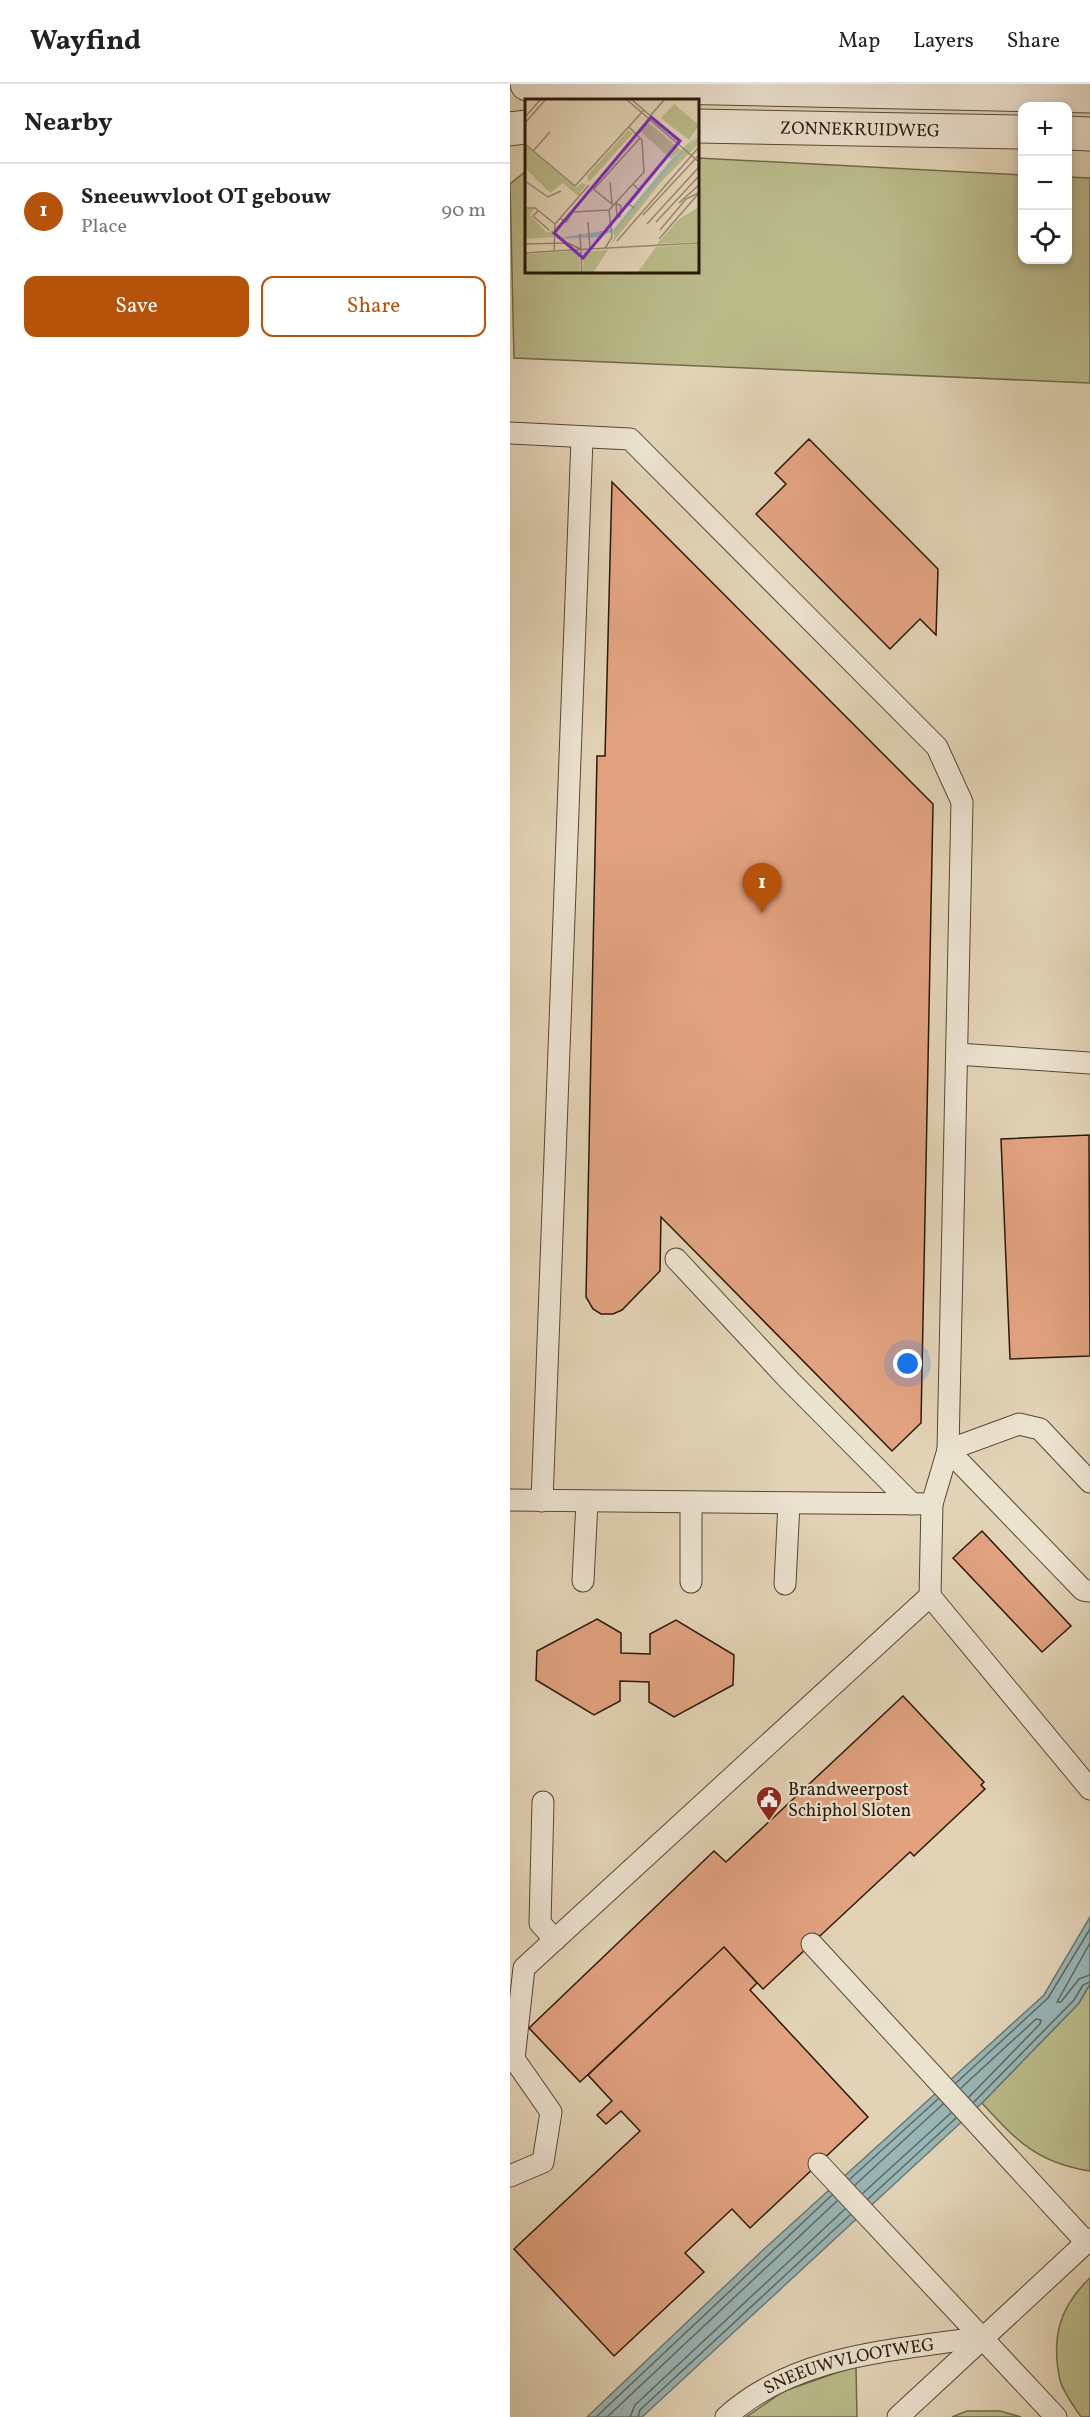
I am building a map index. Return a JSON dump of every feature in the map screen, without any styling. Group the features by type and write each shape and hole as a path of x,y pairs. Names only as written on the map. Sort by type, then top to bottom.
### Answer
{"street":[{"name":"ZONNEKRUIDWEG","path":"527,84 1085,96"},
{"name":"ZONNEKRUIDWEG","path":"699,126 1018,132"},
{"path":"510,129 525,127"}],"lane":[{"path":"510,433 582,439 630,439 937,747 962,802 948,1450 922,1504 930,1596 1090,1789"},
{"path":"542,1501 582,439"},
{"path":"957,1054 1090,1064"},
{"path":"676,1259 789,1380 922,1504"},
{"path":"948,1450 1019,1424 1040,1429 1090,1482"},
{"path":"948,1450 1083,1590 1090,1591"},
{"path":"510,1500 922,1504"},
{"path":"583,1581 587,1502"},
{"path":"691,1503 691,1582"},
{"path":"785,1584 789,1503"},
{"path":"510,2176 543,2162 551,2112 514,2059 524,1968 930,1596"},
{"path":"543,1802 540,1923 555,1940"},
{"path":"812,1944 980,2130 1088,2241 898,2417"},
{"path":"819,2164 1056,2417"},
{"name":"SNEEUWVLOOTWEG","path":"726,2417 766,2387 801,2371 848,2358 982,2337"}],"green space":[{"path":"699,158 1018,175 1018,264 1072,264 1072,177 1090,178 1090,383 514,358 510,184 525,172 525,273 699,273"},
{"path":"1090,1984 1090,2171 1056,2162 1029,2148 1006,2129 982,2103 1079,2003"},
{"path":"1090,2278 1090,2417 1081,2417 1061,2385 1057,2365 1057,2337 1071,2300"},
{"path":"856,2366 857,2417 746,2417 784,2391"},
{"path":"967,2411 1000,2411 1021,2417 952,2417"}],"water":[{"path":"1090,1917 1090,1984 1079,2003 982,2103 642,2417 587,2417 763,2250 1044,1995"}],"building":[{"path":"809,439 938,569 936,635 920,619 890,649 756,514 786,484 775,473"},
{"path":"612,482 933,804 921,1423 892,1451 661,1217 660,1271 622,1310 613,1314 601,1314 593,1309 586,1297 597,756 605,756"},
{"path":"1089,1135 1090,1356 1010,1359 1001,1139"},
{"path":"982,1531 1071,1626 1042,1652 953,1558"},
{"path":"597,1619 621,1633 621,1653 650,1654 650,1634 676,1620 734,1655 733,1685 674,1717 649,1702 649,1682 620,1681 620,1701 594,1715 536,1680 537,1651"},
{"path":"903,1696 984,1782 981,1785 985,1789 914,1856 910,1852 763,1989 724,1947 580,2082 529,2028 714,1851 726,1862"},
{"path":"724,1947 757,1983 750,1990 868,2117 750,2228 732,2209 685,2253 704,2272 614,2356 514,2249 640,2131 621,2111 606,2124 597,2115 612,2101 588,2075"}],"place":[{"name":"Sneeuwvloot OT gebouw","path":"762,913"},
{"name":"Brandweerpost Schiphol Sloten","path":"769,1822"}]}
